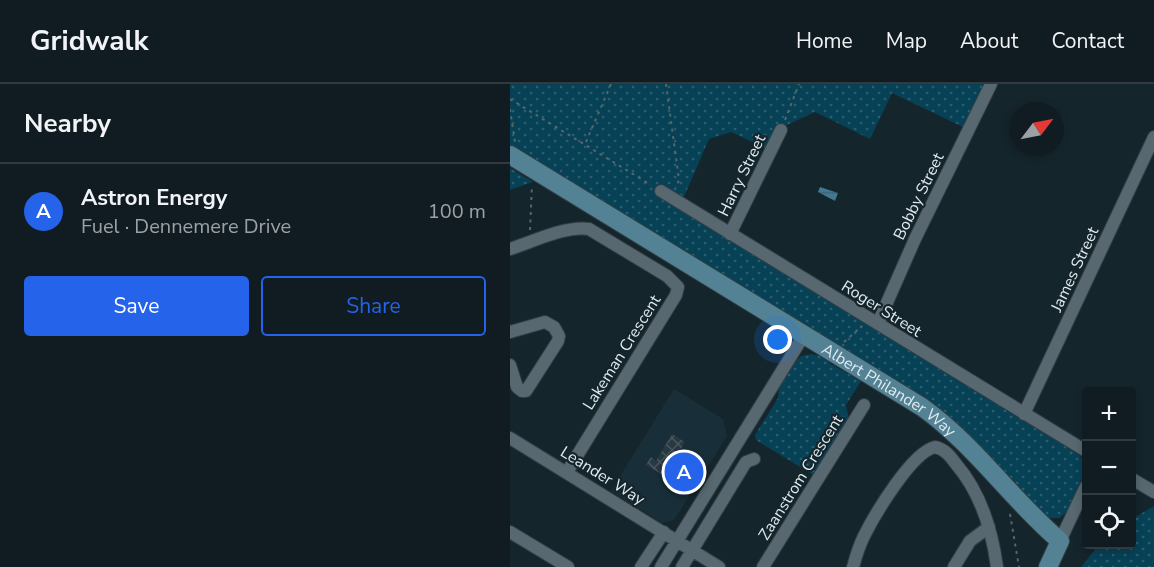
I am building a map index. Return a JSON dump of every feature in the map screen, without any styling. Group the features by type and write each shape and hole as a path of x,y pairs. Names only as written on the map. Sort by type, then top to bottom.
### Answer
{"street":[{"name":"Bobby Street","path":"873,321 991,84"},
{"name":"Harry Street","path":"730,234 781,130"},
{"name":"James Street","path":"1024,414 1154,137"},
{"name":"Albert Philander Way","path":"513,151 922,407 945,424 1039,523 1060,541"},
{"name":"Roger Street","path":"661,191 1082,449"},
{"name":"Lakeman Crescent","path":"510,249 562,232 578,228 589,229 668,276 678,286 676,295 567,472"},
{"path":"510,332 545,322 557,330 559,339 526,391 518,387 510,365"},
{"path":"662,567 804,335"},
{"name":"Zaanstrom Crescent","path":"764,567 864,405"},
{"name":"Leander Way","path":"510,438 720,567"},
{"path":"853,567 864,536 903,474 921,453 938,447 963,471 980,502 989,527 997,567"},
{"path":"682,567 747,462 754,459"},
{"path":"1136,482 1154,492"},
{"path":"1048,567 1082,494"},
{"path":"954,567 969,541 989,527"},
{"path":"510,532 568,567"},
{"path":"641,567 663,532"}],"path":[{"path":"585,143 611,84"},
{"path":"666,84 679,180 672,198"},
{"path":"781,130 799,84"},
{"path":"510,99 661,191"},
{"path":"510,109 513,151"},
{"path":"529,242 534,179"},
{"path":"839,346 873,321"},
{"path":"1009,508 1019,567"}],"shaded area":[{"path":"510,84 984,84 965,128 892,93 870,139 815,112 787,125 774,152 731,132 709,139 683,199 657,194 1079,455 1082,458 1082,479 1067,512 1059,518 1045,518 966,434 510,150"},
{"path":"510,168 533,182 510,190"},
{"path":"820,187 838,193 835,201 818,192"},
{"path":"811,354 829,358 829,363 861,381 846,405 849,419 815,476 756,440 755,435 778,398 779,387 795,362 801,356"},
{"path":"674,389 723,419 727,436 674,520 662,523 611,491"},
{"path":"1154,506 1154,567 1081,567 1096,549 1136,549 1136,517"}],"building":[{"path":"672,434 685,442 677,456 701,471 689,490 646,465 651,457 656,461"}],"place":[{"name":"Astron Energy","path":"684,472"}]}
